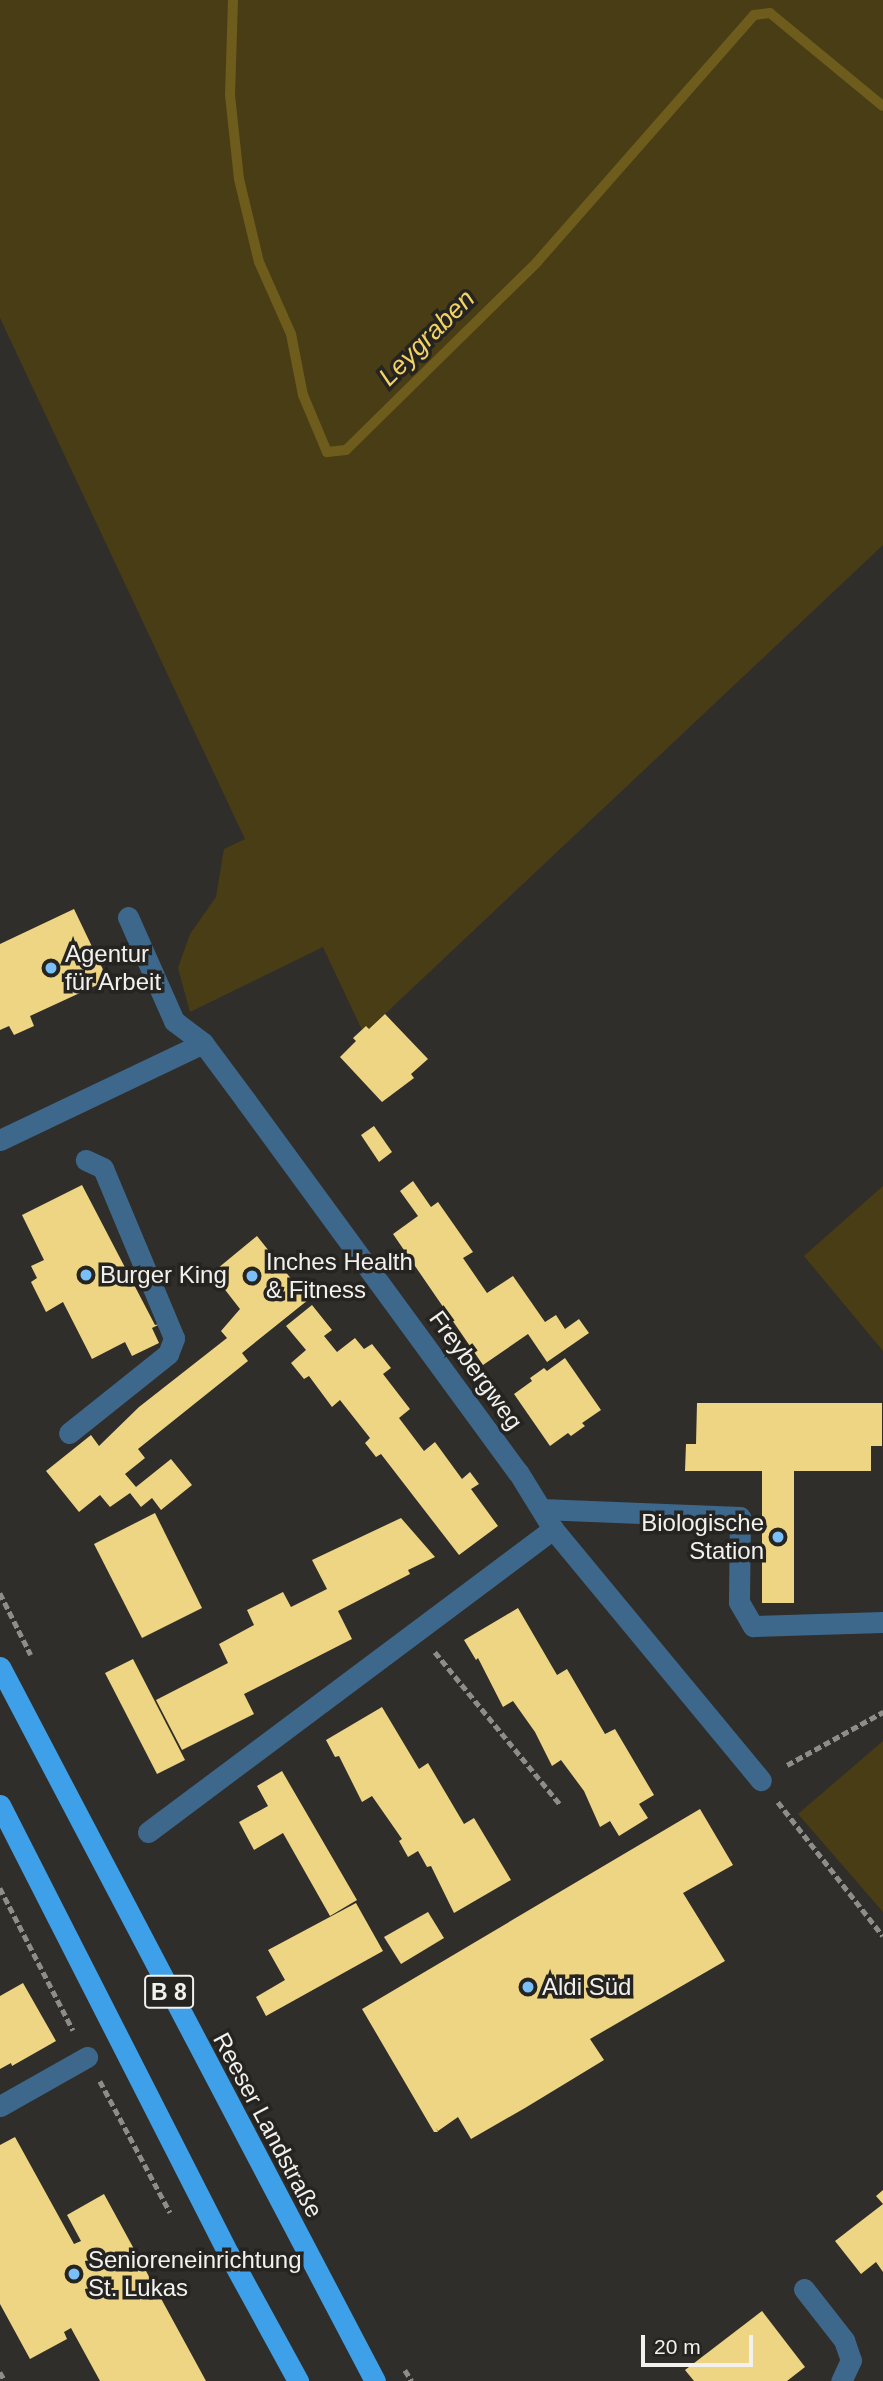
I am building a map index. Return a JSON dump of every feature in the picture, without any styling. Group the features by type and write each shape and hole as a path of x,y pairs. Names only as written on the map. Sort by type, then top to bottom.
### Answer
{"main road":[{"name":"Reeser Landstraße","path":"0,1668 375,2381"},
{"name":"B 8","path":"0,1805 228,2253 298,2381"}],"street":[{"name":"Freybergweg","path":"128,917 174,1021 203,1043 510,1461 553,1528 761,1780"},
{"path":"0,1140 203,1043"},
{"path":"69,1433 168,1354 174,1338 103,1168 86,1160"},
{"path":"541,1509 740,1517 738,1602 753,1626 883,1622"},
{"path":"148,1832 553,1528"},
{"path":"0,2106 87,2057"},
{"path":"804,2289 844,2340 851,2360 841,2381"}],"path":[{"path":"417,1630 560,1804"},
{"path":"883,1712 761,1780 883,1936"},
{"path":"0,1888 172,2215"},
{"path":"0,2372 5,2381"}],"shaded area":[{"path":"0,0 883,0 883,545 369,1029 366,1026 362,1030 323,947 190,1012 178,968 190,934 216,897 224,849 245,839 0,318"},
{"path":"883,1186 883,1351 804,1256"},
{"path":"883,1741 883,1912 798,1814"}],"building":[{"name":"Agentur für Arbeit","path":"74,909 108,980 30,1016 34,1026 14,1035 9,1026 0,1030 0,944"},
{"path":"385,1014 428,1059 411,1074 414,1078 382,1102 340,1057 356,1041 353,1038 366,1026 369,1029"},
{"path":"374,1126 392,1152 379,1162 361,1135"},
{"path":"413,1181 431,1207 438,1202 473,1252 463,1258 487,1293 513,1276 545,1322 556,1315 565,1329 579,1319 589,1333 547,1362 528,1334 483,1365 393,1234 418,1216 400,1191"},
{"name":"Burger King","path":"82,1185 155,1325 160,1324 152,1328 159,1343 132,1356 125,1342 92,1359 63,1302 46,1312 31,1282 37,1278 31,1266 44,1260 22,1215"},
{"path":"257,1236 308,1300 242,1353 248,1361 138,1449 145,1458 125,1474 136,1487 171,1459 192,1485 161,1510 152,1498 141,1507 130,1493 110,1507 100,1495 79,1512 46,1471 91,1435 99,1446 139,1407 227,1338 221,1331 240,1309 212,1273"},
{"path":"312,1305 332,1330 324,1336 337,1352 355,1338 364,1349 372,1344 391,1368 383,1374 410,1409 399,1418 424,1451 435,1442 462,1479 470,1472 479,1484 471,1489 498,1526 459,1555 381,1454 376,1457 365,1443 370,1438 340,1400 332,1407 309,1376 304,1379 291,1363 306,1350 286,1326"},
{"path":"565,1358 601,1410 582,1423 585,1426 571,1436 568,1433 550,1446 514,1394 544,1368 547,1371"},
{"name":"Biologische Station","path":"697,1403 882,1403 882,1446 871,1446 871,1471 794,1471 794,1603 762,1603 762,1471 685,1471 686,1444 696,1444"},
{"path":"155,1513 202,1608 142,1638 94,1544"},
{"path":"401,1518 435,1557 408,1570 410,1574 338,1611 352,1639 244,1694 254,1714 182,1750 156,1700 228,1663 219,1644 254,1625 247,1610 283,1592 291,1607 327,1589 312,1560"},
{"path":"518,1608 557,1675 567,1669 605,1734 615,1729 654,1795 639,1804 648,1818 619,1836 610,1821 600,1827 584,1791 561,1760 552,1766 535,1732 513,1701 503,1707 478,1658 476,1660 464,1640"},
{"path":"133,1659 185,1760 157,1774 105,1673"},
{"path":"382,1707 419,1769 428,1763 464,1824 474,1818 511,1880 454,1913 431,1866 427,1867 418,1851 408,1857 399,1841 402,1839 372,1796 362,1802 339,1756 335,1757 326,1740"},
{"path":"282,1771 357,1900 330,1916 283,1833 254,1850 239,1822 268,1806 257,1786"},
{"name":"Aldi Süd","path":"700,1809 733,1865 683,1893 725,1961 590,2039 604,2060 525,2108 471,2139 458,2117 438,2131 436,2128 438,2132 434,2132 362,2009"},
{"path":"356,1903 383,1951 266,2016 256,1997 285,1980 268,1950"},
{"path":"428,1912 444,1938 401,1964 384,1937"},
{"path":"23,1983 56,2041 12,2066 11,2063 0,2069 0,1996"},
{"name":"Senioreneinrichtung St. Lukas","path":"15,2137 74,2244 81,2241 67,2215 104,2194 206,2381 100,2381 71,2328 64,2332 67,2339 30,2359 0,2304 0,2145"},
{"path":"883,2190 883,2204 876,2196"},
{"path":"883,2204 883,2272 876,2262 861,2274 835,2241"},
{"path":"762,2311 805,2367 787,2381 694,2381 685,2370"}],"waterway":[{"name":"Leygraben","path":"233,0 230,95 239,179 259,262 291,334 303,395 327,452 346,450 537,262 754,15 770,13 883,106"}],"place":[{"name":"Agentur für Arbeit","path":"51,968"},
{"name":"Burger King","path":"86,1275"},
{"name":"Inches Health & Fitness","path":"252,1276"},
{"name":"Biologische Station","path":"778,1537"},
{"name":"Aldi Süd","path":"528,1987"},
{"name":"Senioreneinrichtung St. Lukas","path":"74,2274"}]}
